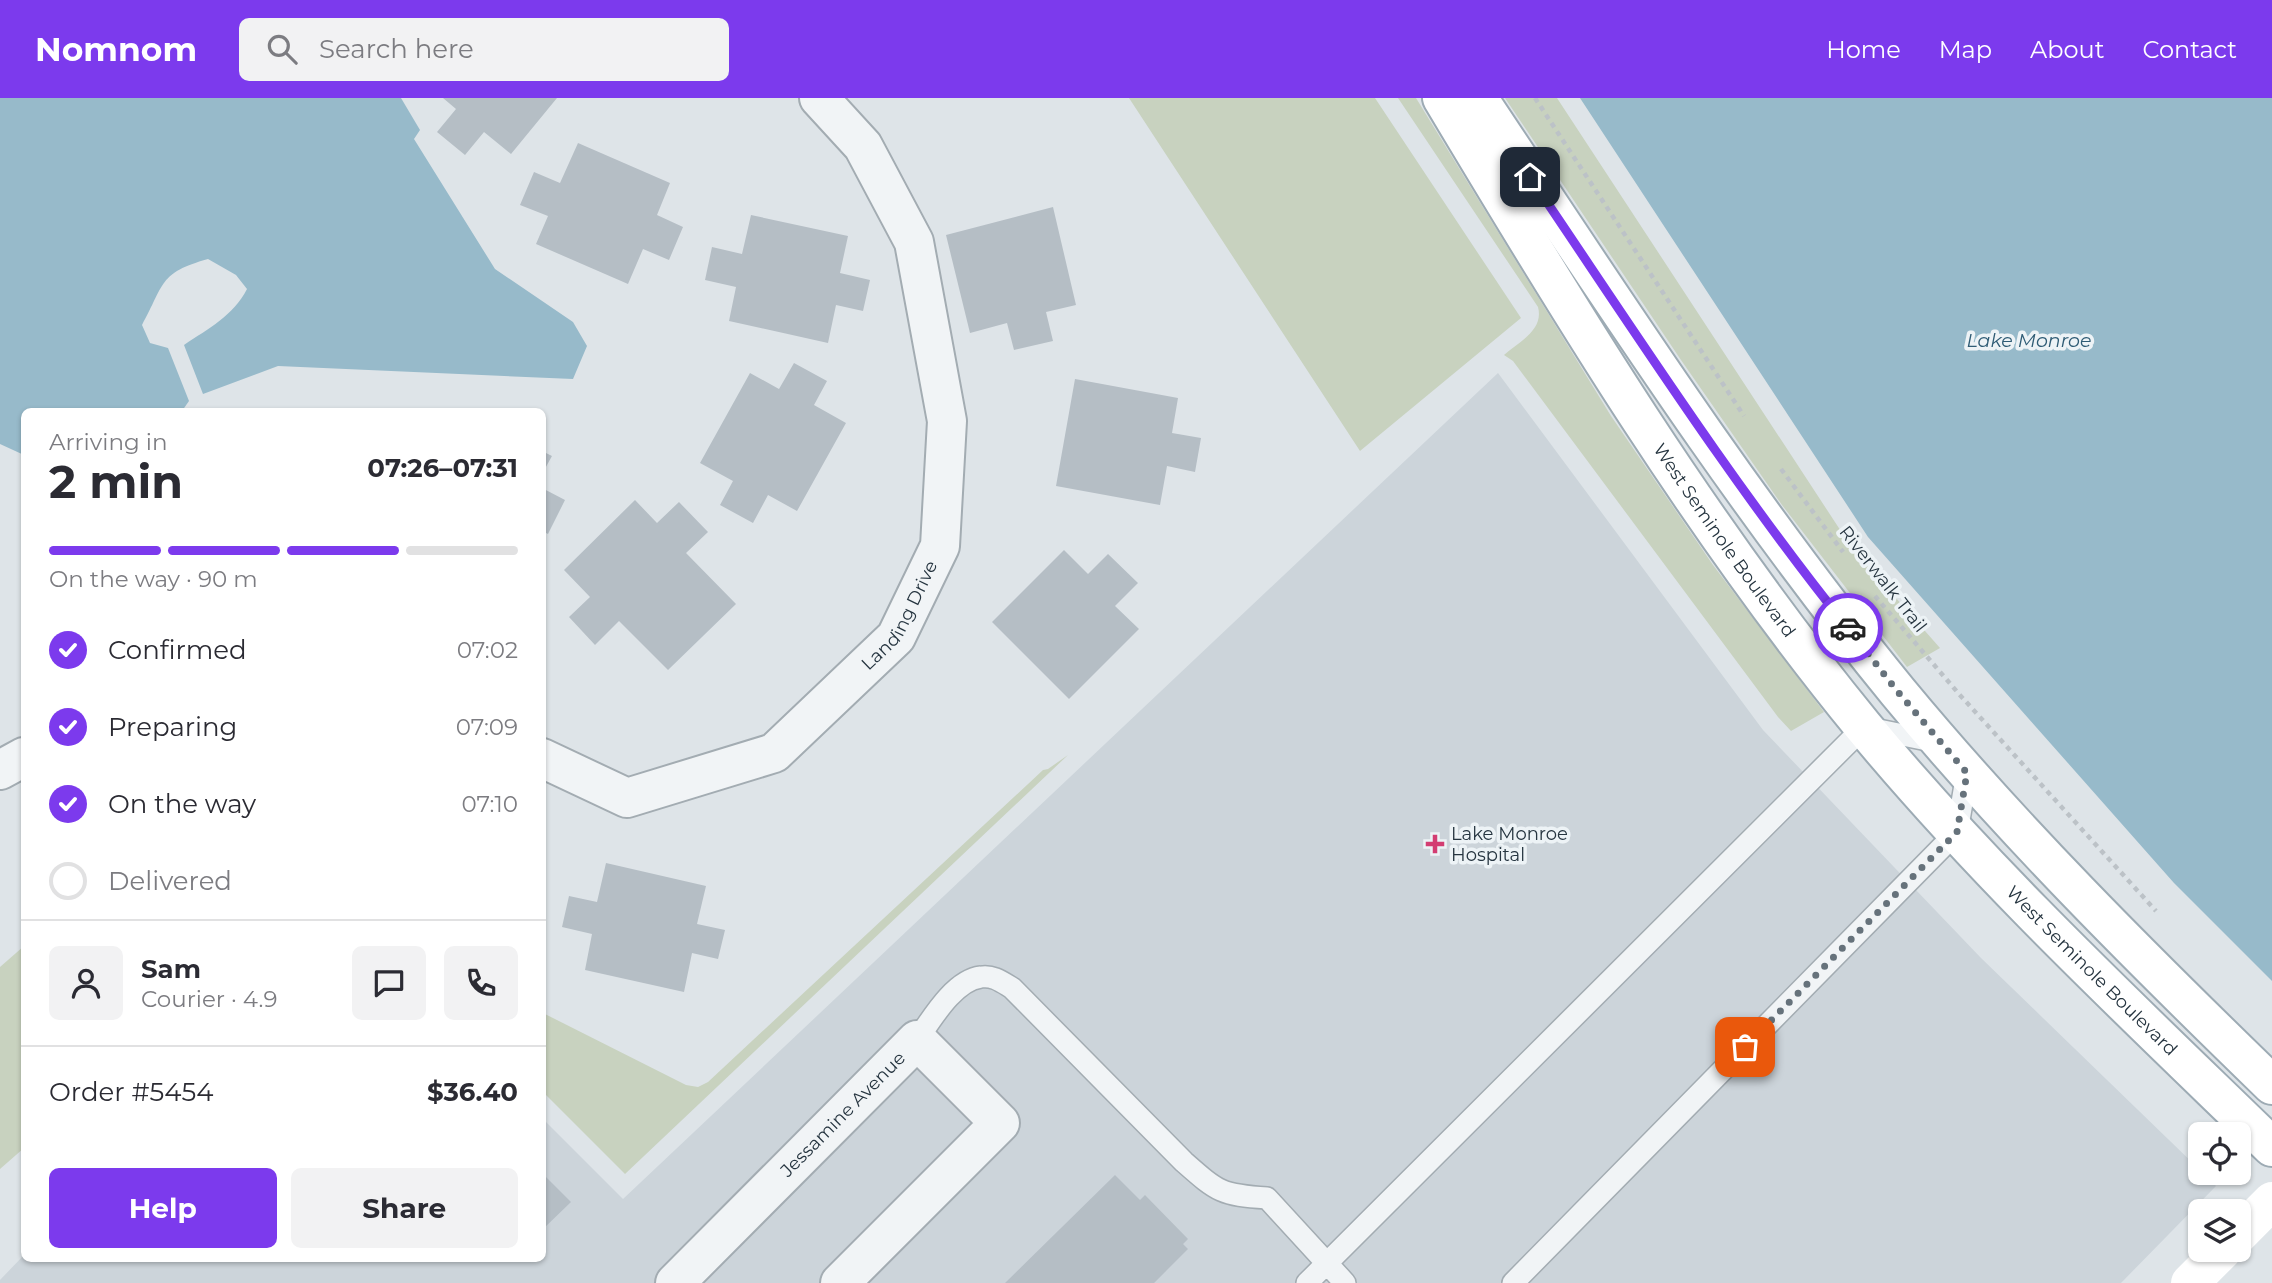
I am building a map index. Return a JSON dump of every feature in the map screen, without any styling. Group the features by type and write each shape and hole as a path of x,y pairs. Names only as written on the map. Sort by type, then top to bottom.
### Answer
{"main road":[{"name":"West Seminole Boulevard","path":"1442,98 1629,404 1768,602 1864,727 1957,832 2039,918 2272,1147"},
{"path":"1478,98 1663,373 1765,518 1898,692 1967,773 2163,979 2272,1085"},
{"path":"2251,1222 2272,1201"},
{"path":"2190,1283 2211,1262"}],"street":[{"name":"Landing Drive","path":"546,760 626,798 774,753 896,637 940,546 947,421 914,242 863,146 819,98"},
{"path":"0,770 21,759"},
{"name":"Jessamine Avenue","path":"675,1283 918,1040 1000,1123 840,1283"}],"lane":[{"path":"1307,1283 1864,727 1942,743"},
{"path":"1513,1283 1957,832 1967,773"},
{"path":"918,1040 954,991 971,979 982,976 995,978 1012,988 1211,1186 1220,1192 1267,1198 1345,1283"}],"path":[{"path":"1535,98 1746,420"},
{"name":"Riverwalk Trail","path":"1777,463 1847,558"},
{"name":"Riverwalk Trail","path":"1871,590 1958,694 2164,920"}],"shaded area":[{"name":"Lake Monroe Hospital","path":"1498,373 1763,730 1981,958 2188,1158 2188,1185 2216,1186 2203,1199 2188,1199 2188,1215 2121,1283 0,1283 21,1258 21,1262 546,1262 546,1122 623,1199"}],"green space":[{"path":"1129,98 1375,98 1521,318 1360,451"},
{"path":"1398,98 1416,98 1611,416 1713,565 1824,712 1791,731 1778,717 1513,361 1504,355 1534,329 1539,315 1538,307"},
{"path":"1505,98 1557,98 1852,548 1940,648 1907,667 1782,505"},
{"path":"1068,755 625,1174 546,1095 546,1015 686,1085 698,1087 708,1082 1043,770"},
{"path":"21,949 21,1151 0,1169 0,967"}],"water":[{"path":"0,98 401,98 420,130 414,139 495,269 573,322 587,346 573,379 278,366 203,394 184,345 228,314 247,289 236,275 208,259 171,275 142,325 150,343 168,348 189,401 184,408 21,408 21,454 0,444"},
{"name":"Lake Monroe","path":"1580,98 2272,98 2272,981 2174,883 1868,537"}],"building":[{"path":"443,98 557,98 511,154 484,132 465,155 437,132 456,109"},
{"path":"578,143 670,183 657,215 683,227 669,260 643,249 628,284 536,244 548,216 520,205 534,172 560,183"},
{"path":"1053,207 1076,305 1046,312 1053,341 1014,350 1007,323 970,333 946,235"},
{"path":"751,215 848,236 840,273 870,280 863,311 836,305 828,343 729,321 736,287 705,280 712,247 742,254"},
{"path":"794,363 827,381 814,405 846,423 797,511 768,495 753,523 720,505 733,481 700,463 750,373 779,389"},
{"path":"1075,379 1178,398 1172,433 1201,438 1195,472 1167,466 1160,505 1056,486"},
{"path":"546,453 552,456 546,467"},
{"path":"546,490 565,500 548,534 546,533"},
{"path":"635,500 657,523 679,502 708,532 686,553 736,604 668,670 619,621 595,645 569,617 590,597 564,570"},
{"path":"1064,550 1088,574 1108,554 1138,583 1115,606 1139,629 1069,699 992,622"},
{"path":"606,863 706,886 697,924 725,930 718,959 692,953 684,992 585,970 592,934 562,927 569,896 597,902"},
{"path":"1115,1175 1140,1200 1145,1195 1188,1239 1183,1244 1188,1249 1154,1283 1005,1283"},
{"path":"546,1177 571,1202 546,1226"}],"way so far":[{"path":"1745,1047 1957,832 1967,773 1848,628"}],"place":[{"name":"Lake Monroe Hospital","path":"1435,844"}],"route":[{"path":"1530,177 1750,497 1848,628"}]}
